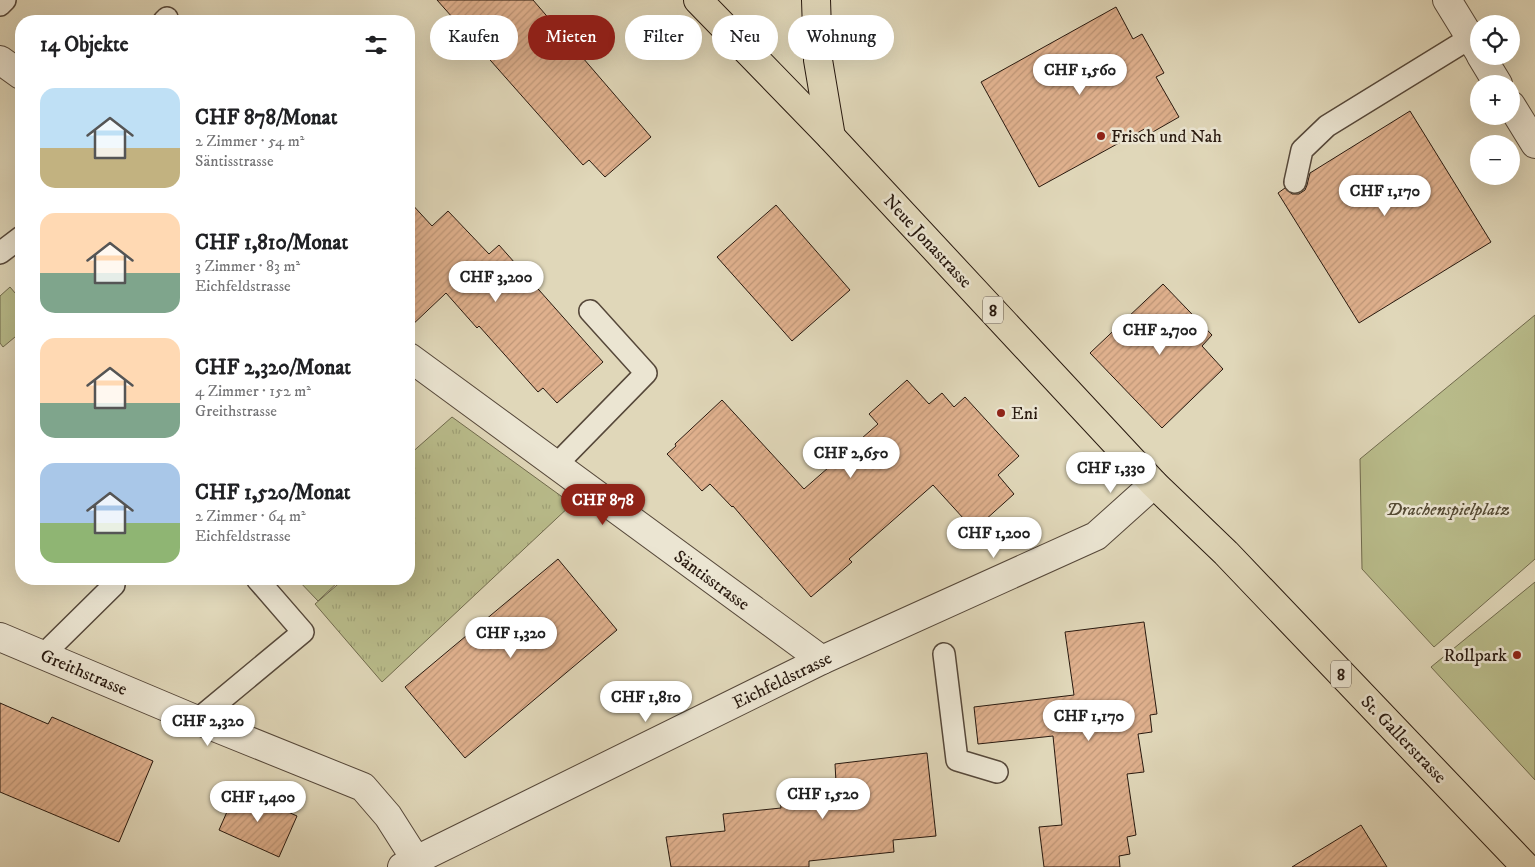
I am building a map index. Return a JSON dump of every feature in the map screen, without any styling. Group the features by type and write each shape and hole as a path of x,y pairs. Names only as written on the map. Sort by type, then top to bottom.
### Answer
{"main road":[{"name":"Neue Jonastrasse","path":"698,0 831,137 1154,484"},
{"path":"816,0 818,60 831,137"},
{"name":"St. Gallerstrasse","path":"1154,484 1226,553 1526,867"}],"street":[{"path":"1447,0 1470,38"},
{"path":"0,60 15,70"},
{"path":"1520,120 1535,144"},
{"name":"Säntisstrasse","path":"415,361 822,660"},
{"name":"Eichfeldstrasse","path":"409,863 822,660 1096,536 1154,484"},
{"name":"Greithstrasse","path":"0,637 362,788 388,816 409,863"}],"lane":[{"path":"0,5 5,0"},
{"path":"1295,182 1302,150 1327,126 1470,53"},
{"path":"0,253 15,242"},
{"path":"556,465 646,373 590,311"},
{"path":"42,655 114,585"},
{"path":"197,720 303,632 262,585"},
{"path":"944,654 957,760 997,772"}],"green space":[{"path":"10,287 15,293 15,337 3,347 0,343 0,296"},
{"name":"Drachenspielplatz","path":"1535,315 1535,559 1434,647 1362,569 1360,459"},
{"path":"452,417 572,504 382,682 315,604 337,585 415,585 415,450"},
{"path":"1535,582 1535,780 1431,667"},
{"path":"303,585 335,585 318,601"}],"building":[{"path":"437,0 533,0 546,15 528,15 528,60 585,60 651,137 605,177 589,160 583,165 490,60 518,60 518,15 450,15"},
{"path":"1116,7 1133,39 1142,34 1164,73 1156,77 1179,117 1151,133 1148,127 1039,187 981,82"},
{"path":"1410,111 1491,242 1359,323 1278,193 1285,188 1292,194 1299,194 1305,190 1310,173"},
{"path":"776,205 850,290 792,341 717,257"},
{"path":"415,208 432,226 448,211 489,254 499,245 603,362 557,403 543,388 538,392 479,326 477,328 446,293 415,322"},
{"path":"1163,284 1212,335 1202,346 1223,369 1162,428 1090,353"},
{"path":"907,380 929,404 942,393 954,407 965,397 1019,456 998,475 1014,494 974,530 933,485 849,559 852,562 811,597 733,506 710,484 702,491 667,454 676,446 675,444 722,400 804,489 878,424 869,414"},
{"path":"558,559 617,630 465,758 405,687"},
{"path":"1144,622 1157,714 1150,715 1152,732 1138,734 1144,772 1127,774 1136,835 1127,837 1130,854 1119,856 1120,867 1044,867 1039,827 1062,825 1053,736 978,744 974,707 1074,695 1065,632"},
{"path":"0,703 48,724 52,717 153,761 119,842 0,792"},
{"path":"927,753 936,836 893,840 894,852 809,861 809,867 671,867 666,837 725,831 723,814 781,808 779,789 836,782 835,764"},
{"path":"237,789 297,816 279,857 219,830"},
{"path":"1361,825 1387,867 1292,867"}],"place":[{"name":"Frisch und Nah","path":"1101,136"},
{"name":"Eni","path":"1001,413"},
{"name":"Rollpark","path":"1517,655"}]}
